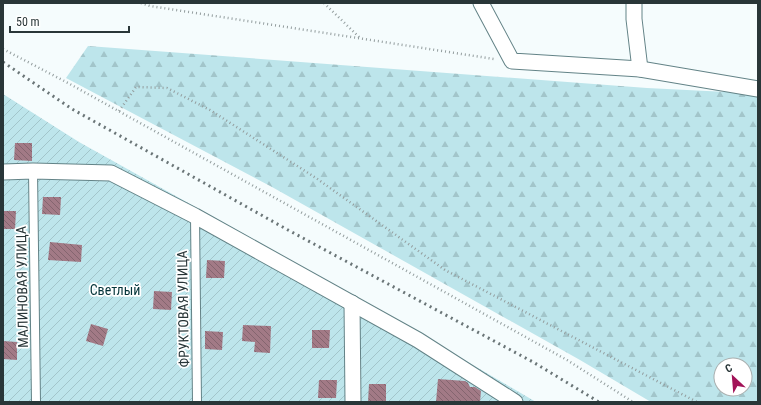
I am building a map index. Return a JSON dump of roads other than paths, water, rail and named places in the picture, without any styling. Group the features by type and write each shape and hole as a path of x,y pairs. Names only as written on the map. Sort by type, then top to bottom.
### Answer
{"street":[{"path":"481,3 512,61 640,69 758,89"},
{"path":"634,3 634,19 640,69"},
{"path":"3,172 33,171 111,173 195,216 418,340 513,402"},
{"path":"352,303 353,402"}],"lane":[{"name":"МАЛИНОВАЯ УЛИЦА","path":"33,171 36,402"},
{"name":"ФРУКТОВАЯ УЛИЦА","path":"195,216 197,402"}],"railway":[{"path":"3,62 72,109 288,230 533,362 599,402"}],"park label":[{"name":"Светлый","path":"115,290"}]}
